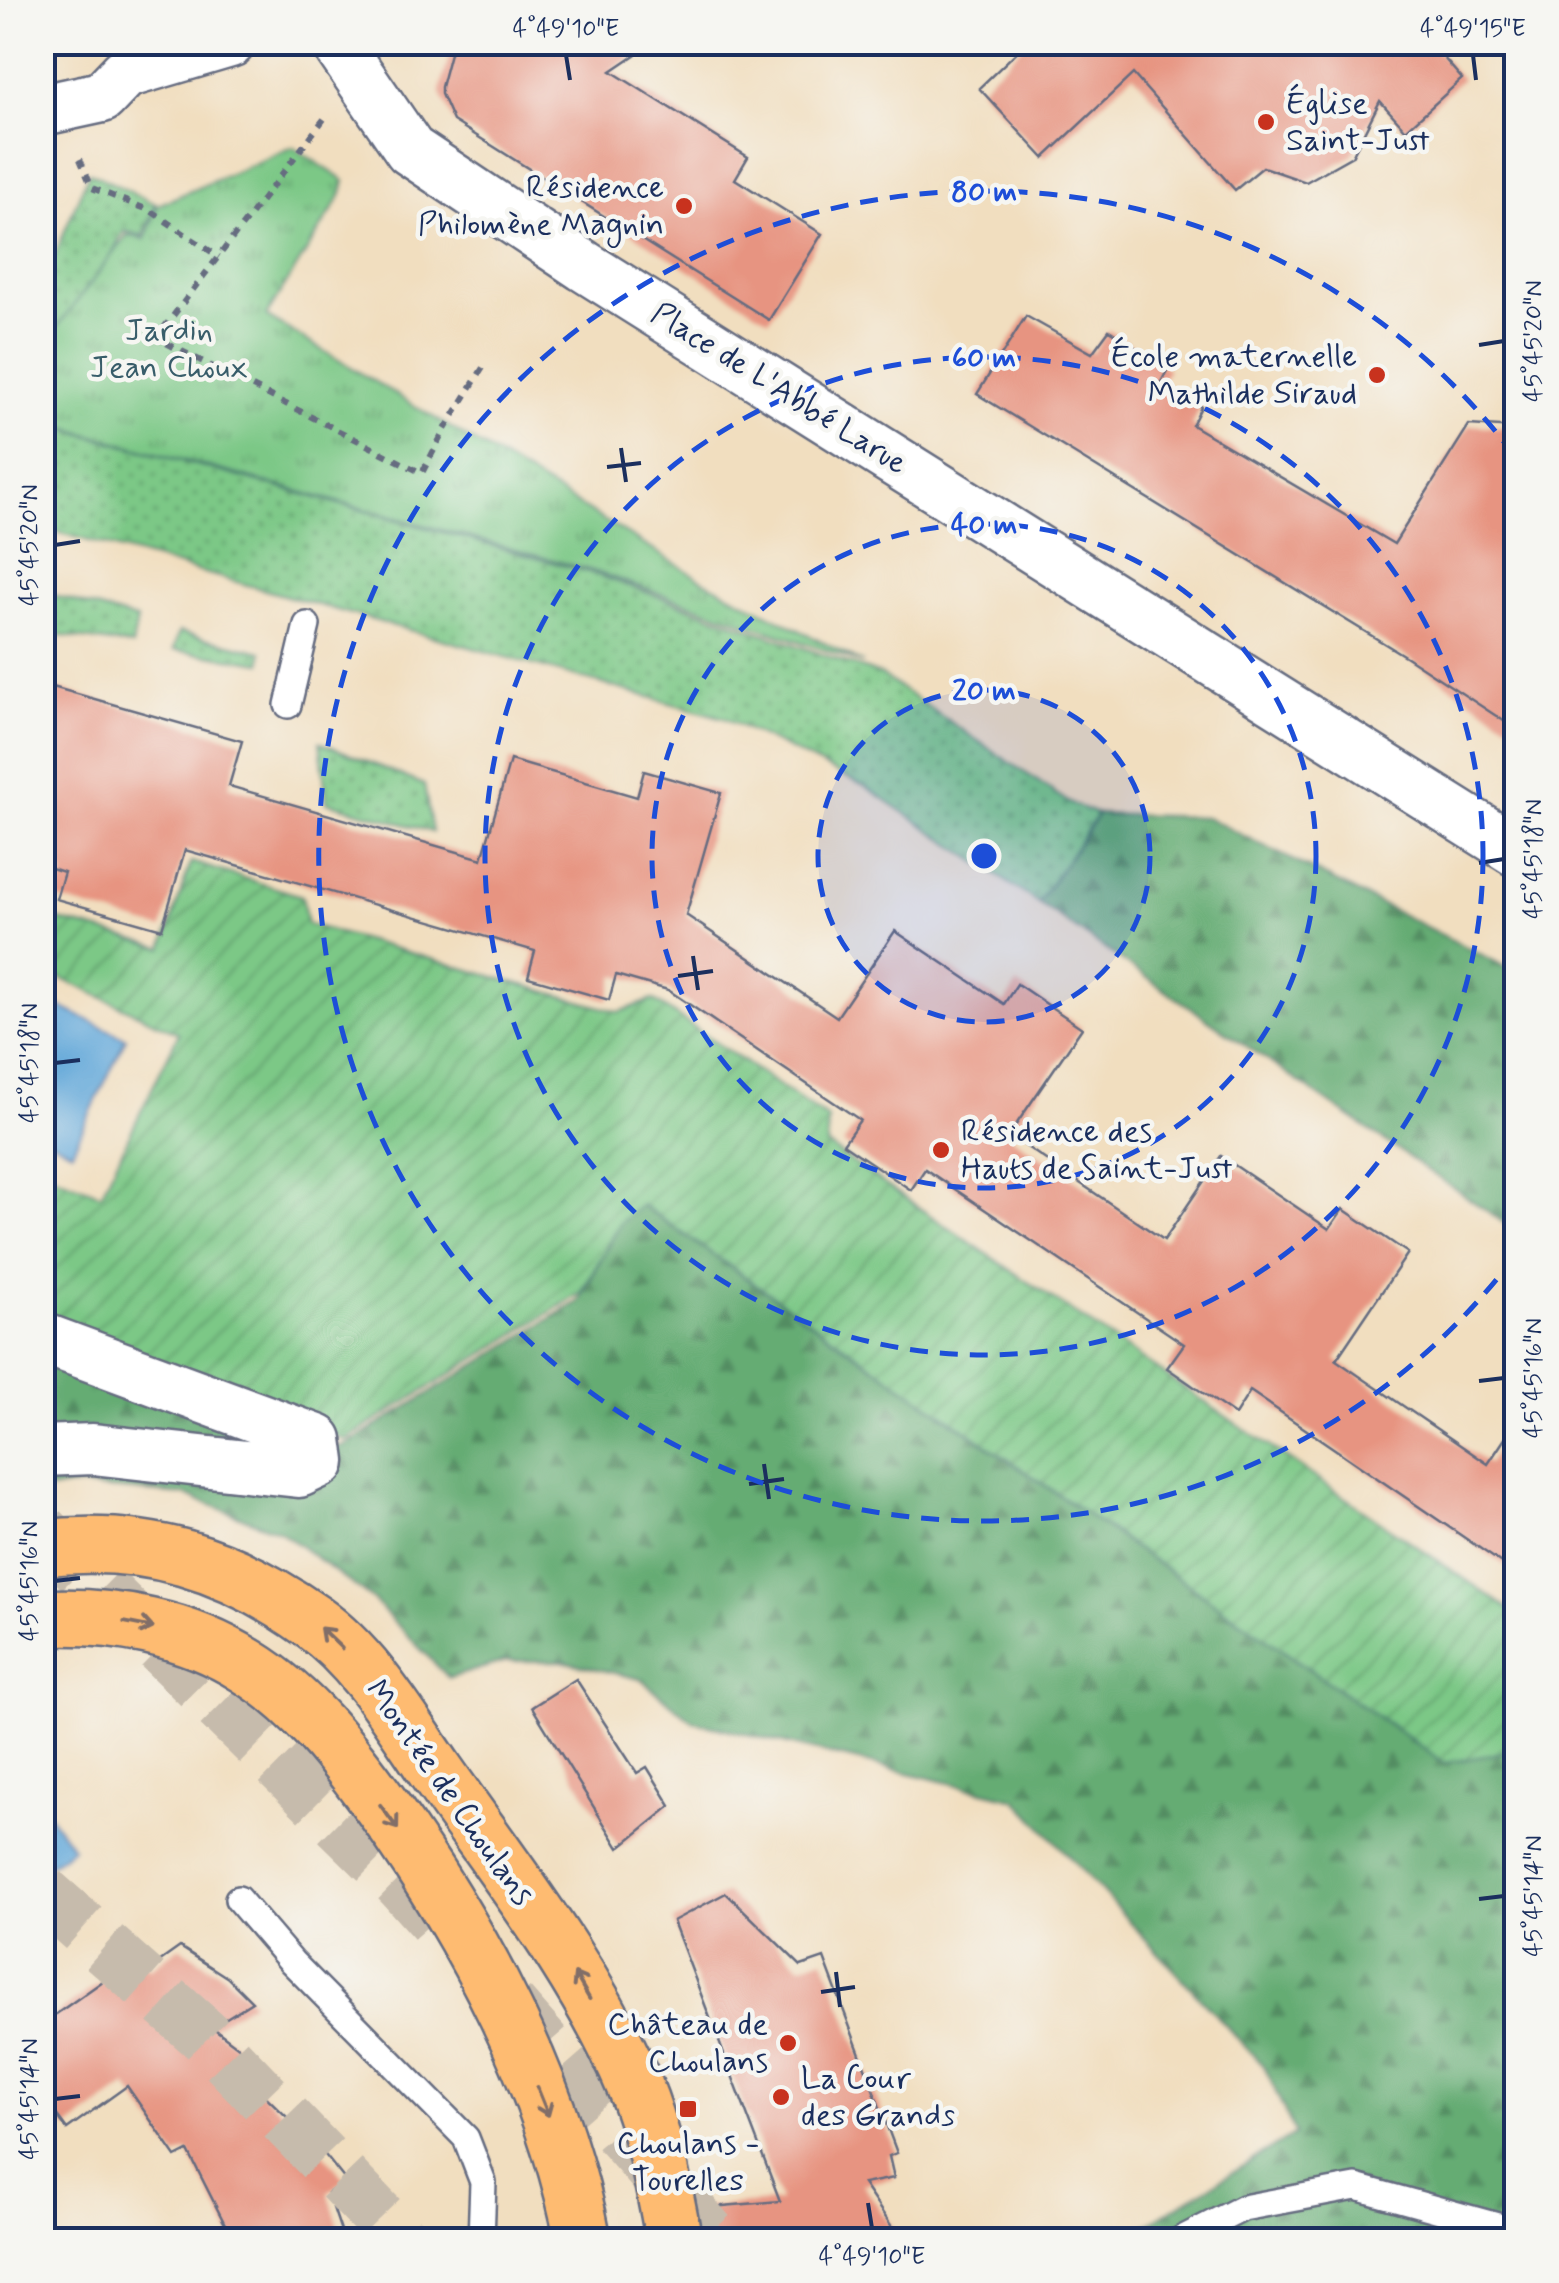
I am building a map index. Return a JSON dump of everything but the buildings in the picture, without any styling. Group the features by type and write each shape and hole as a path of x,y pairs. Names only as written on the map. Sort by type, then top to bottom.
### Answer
{"main road":[{"name":"Montée de Choulans","path":"42,1548 121,1545 180,1556 229,1571 316,1624 350,1658 396,1713 490,1848 572,1969 612,2037 647,2120 674,2240"},
{"name":"Montée de Choulans","path":"42,1618 132,1623 197,1640 248,1666 278,1688 327,1736 420,1860 476,1957 547,2112 583,2240"}],"street":[{"path":"42,110 102,97 124,73 230,42"},
{"name":"Place de L'Abbé Larue","path":"336,42 410,150 600,276 1516,852"},
{"path":"42,1338 316,1440 320,1462 299,1472 93,1450 42,1451"}],"lane":[{"path":"288,705 306,625"},
{"path":"238,1899 292,1962 466,2138 483,2182 481,2240"},
{"path":"1180,2240 1242,2208 1356,2187 1516,2231"}],"path":[{"path":"316,109 325,120 156,338 422,473 488,361"},
{"path":"80,158 92,188 142,206 220,256"}],"green space":[{"name":"Jardin Jean Choux","path":"293,147 345,181 341,196 266,316 701,579 863,663 593,571 46,423 43,346 127,235 145,239 158,205"},
{"path":"89,172 156,204 143,236 124,231 103,270 43,345 43,284"},
{"path":"42,417 46,424 592,573 881,675 1071,804 1098,814 1038,903 868,788 724,718 43,528"},
{"path":"43,592 137,620 132,646 43,633"},
{"path":"179,632 262,652 262,663 173,650"},
{"path":"320,742 424,785 432,832 327,802"},
{"path":"1098,814 1206,817 1516,972 1516,1231 1038,903"},
{"path":"191,862 302,896 307,924 619,1012 653,1000 828,1119 827,1145 1516,1614 1516,1750 1445,1763 642,1205 621,1222 581,1293 345,1440 43,1323 43,1171 101,1194 179,1033 43,970 43,955 55,919 163,948"},
{"path":"641,1205 1444,1763 1516,1750 1516,2240 1122,2240 1295,2134 1265,2068 1016,1799 693,1721 640,1679 562,1661 506,1661 449,1678 371,1598 281,1532 185,1495 73,1486 43,1491 42,1356 286,1449 344,1446 579,1301 621,1222"}],"water":[{"path":"50,1002 126,1038 72,1151 43,1137 43,1018"},
{"path":"42,1808 73,1848 43,1870"}],"tunnel":[{"path":"42,1531 402,1884 449,1937"},
{"path":"42,1892 205,2036 401,2240"},
{"path":"509,2005 714,2240"}],"place":[{"name":"Église Saint-Just","path":"1266,122"},
{"name":"Résidence Philomène Magnin","path":"684,206"},
{"name":"École maternelle Mathilde Siraud","path":"1377,375"},
{"name":"Résidence des Hauts de Saint-Just","path":"941,1150"},
{"name":"Château de Choulans","path":"788,2043"},
{"name":"La Cour des Grands","path":"781,2097"},
{"name":"Choulans - Tourelles","path":"688,2109"}]}
